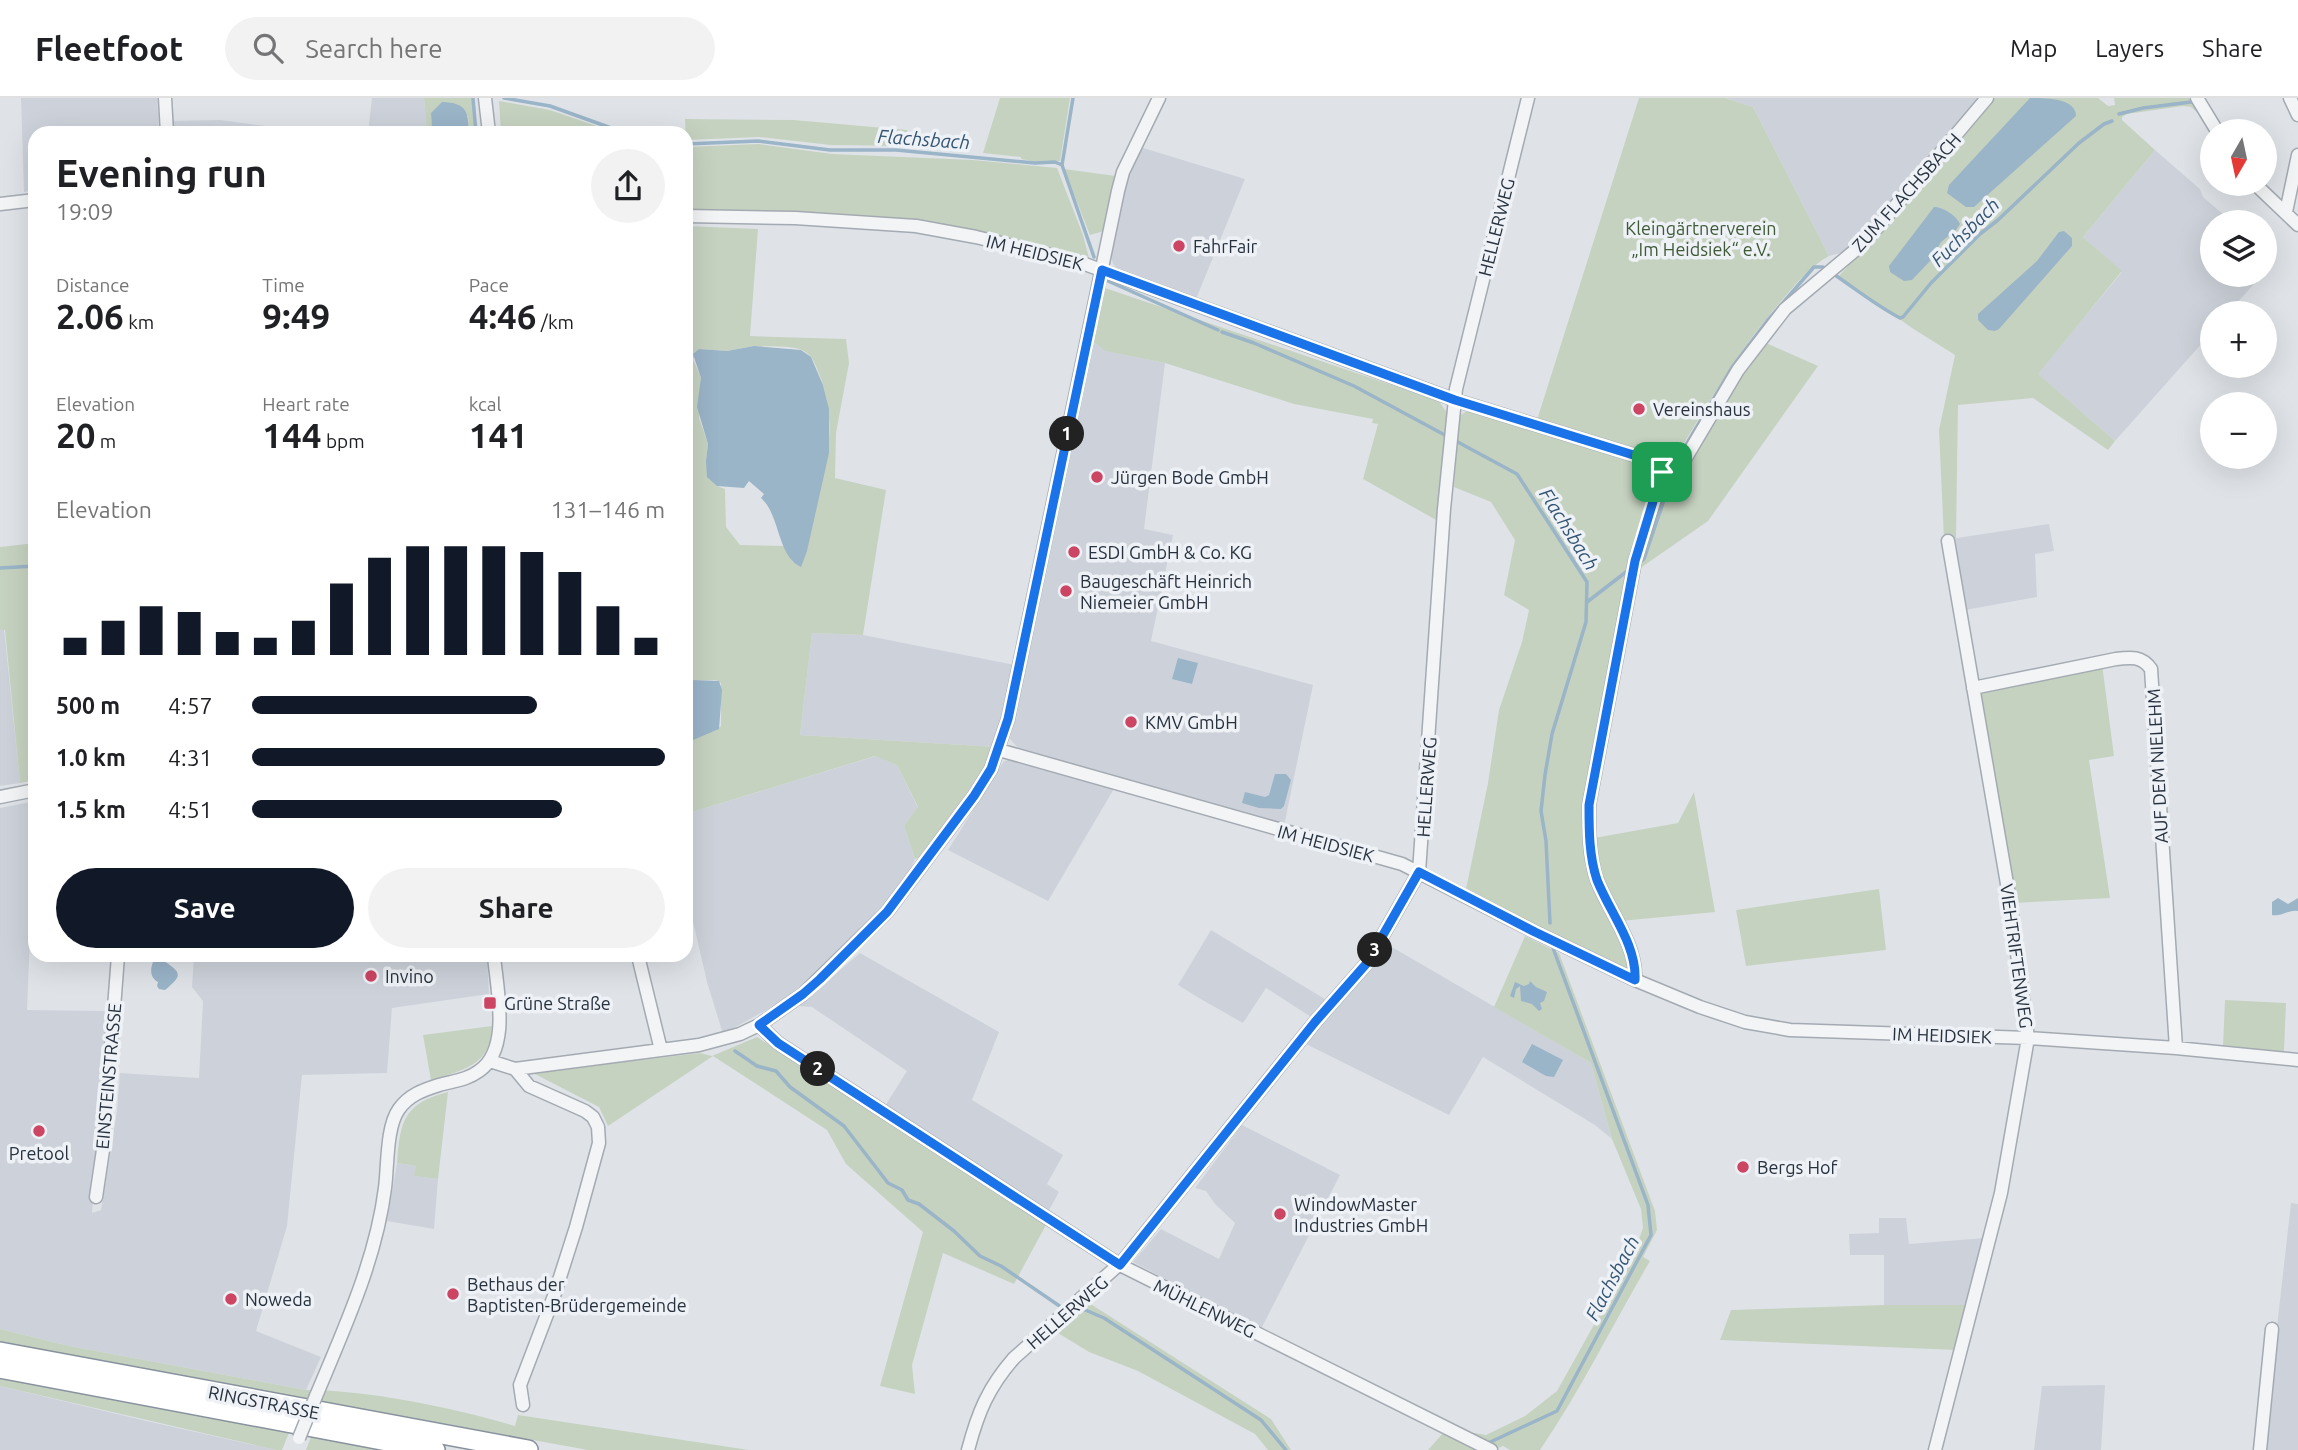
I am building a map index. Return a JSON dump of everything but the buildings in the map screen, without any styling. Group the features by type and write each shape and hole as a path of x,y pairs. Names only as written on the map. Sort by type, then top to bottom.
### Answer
{"highway":[{"name":"RINGSTRASSE","path":"0,1352 528,1450"},
{"name":"RINGSTRASSE","path":"0,1368 435,1450"}],"street":[{"path":"165,98 167,126"},
{"path":"485,98 488,126"},
{"path":"490,1061 515,1069 661,1050 722,1040 759,1025 820,979 887,912 974,796 999,750 1020,663 1124,172 1159,98"},
{"name":"HELLERWEG","path":"968,1450 981,1406 1002,1372 1014,1358 1120,1265 1315,1022 1367,963 1419,872 1455,400 1528,98"},
{"name":"ZUM FLACHSBACH","path":"1662,472 1684,461 1738,370 1764,334 1796,298 1865,242 1987,98"},
{"path":"2197,98 2210,119"},
{"path":"2290,98 2298,115"},
{"path":"2286,212 2298,155"},
{"path":"2293,182 2268,197 2298,225"},
{"path":"0,204 28,201"},
{"name":"IM HEIDSIEK","path":"693,216 795,218 916,226 976,237 1102,270 1455,400 1653,461 1662,472"},
{"path":"1635,980 1636,966 1631,949 1596,877 1590,841 1589,805 1635,561 1662,472"},
{"name":"VIEHTRIFTENWEG","path":"1935,1450 2001,1193 2028,1038 2011,907 1948,541"},
{"name":"AUF DEM NIELEHM","path":"1973,688 2124,658 2141,659 2151,669 2176,1048"},
{"name":"IM HEIDSIEK","path":"999,750 1402,864 1635,980 1700,1007 1774,1028 2028,1038 2298,1060"},
{"path":"0,797 28,791"},
{"name":"EINSTEINSTRASSE","path":"96,1197 103,1150 118,962"},
{"path":"297,1444 348,1319 376,1234 384,1199 395,1115 409,1098 419,1091 464,1079 480,1071 490,1061 497,1047 499,1031 494,962"},
{"path":"639,962 661,1050"},
{"name":"MÜHLENWEG","path":"759,1025 778,1043 1120,1265 1491,1450"},
{"path":"515,1069 528,1086 593,1117 598,1127 599,1143 554,1296 520,1385 523,1405"},
{"path":"2260,1450 2272,1329"}],"shaded area":[{"path":"21,98 157,98 159,126 28,126 28,191 24,192"},
{"path":"372,98 424,98 426,126 369,126"},
{"path":"1725,98 1982,98 1852,250 1829,256 1753,107"},
{"path":"220,120 264,126 173,126 173,121"},
{"path":"1140,147 1245,179 1196,299 1119,270 1113,264 1111,256 1118,214 1128,172"},
{"path":"2155,150 2200,189 2200,196 2218,210 2200,210 2200,287 2251,287 2239,301 2200,301 2200,345 2115,441 2037,374 2122,272 2083,237"},
{"path":"1091,343 1106,351 1165,363 1144,529 1173,535 1151,641 1313,685 1284,826 1021,751 1010,739"},
{"path":"2049,524 2054,551 2035,554 2037,597 1965,610 1944,540"},
{"path":"4,629 20,783 0,786 0,630"},
{"path":"812,633 863,635 1015,665 997,747 800,735"},
{"path":"876,756 897,765 918,808 904,826 915,859 903,884 873,920 816,974 777,1004 723,1034 693,921 693,812"},
{"path":"1016,758 1115,787 1048,901 948,850 1004,761"},
{"path":"28,802 27,1010 107,1011 92,1213 101,1210 117,1111 120,1073 199,1078 203,1001 192,987 194,962 487,962 489,994 392,1008 387,1073 302,1075 287,1226 256,1331 321,1357 306,1390 69,1346 0,1329 0,808"},
{"path":"1211,930 1328,1001 1311,1017 1266,988 1243,1023 1199,998 1178,985"},
{"path":"1385,943 1591,1063 1612,1139 1595,1125 1483,1057 1449,1115 1304,1043 1369,968"},
{"path":"860,953 999,1032 972,1100 1063,1155 1047,1184 1059,1192 1048,1212 885,1106 907,1071 812,1007 798,1006"},
{"path":"1242,1125 1340,1175 1261,1329 1133,1262 1161,1229 1219,1259 1235,1223 1206,1191 1195,1188"},
{"path":"397,1163 416,1166 415,1176 438,1179 434,1229 387,1221"},
{"path":"2291,1203 2298,1204 2298,1450 2263,1450"},
{"path":"1879,1218 1906,1218 1909,1244 1985,1238 1968,1305 1884,1305 1884,1255 1850,1255 1849,1234 1879,1233"},
{"path":"2105,1385 2101,1450 2034,1450 2042,1386"},
{"path":"0,1386 142,1420 276,1450 0,1450"}],"green space":[{"path":"424,98 472,98 474,126 469,126 468,116 431,113 432,126 426,126"},
{"path":"1000,98 1070,98 1060,161 1037,162 1021,157 983,153"},
{"name":"Kleingärtnerverein „Im Heidsiek“ e.V.","path":"1639,98 1725,98 1753,107 1829,256 1804,276 1766,319 1725,377 1674,460 1537,420"},
{"path":"1992,98 2098,98 2108,106 2115,105 2114,98 2189,98 2198,113 2191,107 2183,106 2122,117 2122,120 2155,150 2083,237 2122,271 2038,374 2115,441 2108,450 2033,398 1958,405 1956,538 1944,540 1939,430 1955,355 1839,276 1923,182"},
{"path":"499,101 550,110 597,126 501,126"},
{"path":"685,119 794,120 907,130 911,146 831,145 759,137 693,140 693,126 685,126"},
{"path":"759,144 832,154 973,160 1057,168 1089,258 916,220 838,214 693,211 693,147"},
{"path":"1064,169 1116,176 1104,231 1090,235"},
{"path":"693,226 758,229 750,336 846,339 849,363 836,433 835,478 886,490 863,635 812,633 800,735 997,747 988,768 924,856 915,859 904,826 918,807 897,765 875,756 693,812 693,737 715,731 721,726 721,683 716,680 693,680 693,359","holes":["754,346 791,347 806,352 820,376 827,401 828,448 818,493 793,562 784,546 740,545 726,527 725,489 717,486 706,461 708,444 699,418 701,378 693,359 699,349 727,351"]},
{"path":"1105,288 1439,401 1447,413 1438,521 1363,479 1378,424 1372,423 1373,419 1294,404 1165,363 1105,351 1097,344 1091,343"},
{"path":"1766,343 1818,366 1708,521 1639,569 1667,480 1687,463 1731,389"},
{"path":"1467,411 1653,466 1657,485 1583,806 1585,866 1627,957 1628,971 1575,947 1466,889 1488,783 1499,710 1522,642 1529,610 1504,595 1515,540 1491,502 1454,487 1459,416"},
{"path":"28,544 28,781 20,783 5,630 0,630 0,547"},
{"path":"2102,664 2114,756 2089,760 2110,898 2013,903 1977,692"},
{"path":"1694,792 1715,912 1621,921 1596,860 1594,838 1678,823"},
{"path":"1879,889 1886,950 1746,966 1736,910"},
{"path":"1525,936 1559,953 1655,1211 1657,1230 1643,1257 1650,1261 1540,1450 1510,1450 1503,1446 1494,1450 1428,1450 1443,1433 1486,1435 1525,1416 1557,1391 1634,1253 1643,1228 1641,1209 1612,1139 1591,1063 1494,1007"},
{"path":"2225,1000 2286,1003 2284,1052 2223,1047"},
{"path":"492,1026 487,1050 481,1058 464,1069 431,1080 423,1035"},
{"path":"757,1037 1047,1223 1014,1284 943,1253 912,1365 915,1394 880,1386 923,1232 846,1164 827,1130 713,1056 608,1126 599,1107 533,1073 700,1053 712,1056"},
{"path":"448,1092 438,1179 414,1176 416,1166 397,1163 403,1125 413,1108 433,1096"},
{"path":"1089,1303 1271,1419 1291,1450 1268,1450 1255,1434 1138,1371 1089,1352 1053,1330"},
{"path":"1968,1305 1956,1350 1720,1340 1731,1310"},
{"path":"0,1329 69,1346 306,1390 357,1393 411,1401 515,1426 518,1415 749,1450 588,1450 0,1343"},
{"path":"0,1375 290,1430 282,1450 276,1450 0,1386"},
{"path":"312,1434 401,1450 306,1450"}],"water":[{"path":"2030,98 2066,102 2075,110 2076,116 1974,207 1966,207 1947,193 1949,185"},
{"path":"442,102 457,104 467,114 468,126 432,126 431,113"},
{"path":"1934,207 1949,212 1960,224 1941,242 1931,260 1912,280 1904,281 1890,272 1889,266"},
{"path":"2064,231 2072,238 2072,246 1999,329 1988,330 1978,320 1978,314 2037,261 2059,232"},
{"path":"754,346 801,350 811,357 823,385 829,409 829,453 801,567 787,554 772,514 761,498 764,494 749,481 744,488 717,486 707,477 708,444 697,407 701,378 693,354 699,349 727,351"},
{"path":"1178,658 1198,663 1192,684 1172,679"},
{"path":"693,680 719,681 722,690 719,729 693,740"},
{"path":"1275,774 1286,774 1291,780 1281,809 1259,808 1242,803 1245,792 1265,797 1269,795"},
{"path":"2278,898 2288,904 2298,898 2298,911 2272,915 2272,902"},
{"path":"153,962 165,962 176,970 178,977 165,990 159,989 151,968"},
{"path":"1530,981 1547,992 1544,1001 1540,1003 1542,1009 1539,1011 1532,1004 1521,1001 1520,986 1516,989 1514,998 1510,996 1515,982 1524,986"},
{"path":"1532,1044 1563,1060 1554,1077 1546,1076 1522,1062"}],"waterway":[{"path":"473,98 475,126"},
{"name":"Flachsbach","path":"504,98 550,106 606,126"},
{"path":"1062,165 1073,98"},
{"name":"Fuchsbach","path":"2119,114 2191,102"},
{"name":"Fuchsbach","path":"1835,275 1883,308 1900,318 1903,317 1931,283 1980,234 2079,143 2112,121"},
{"name":"Flachsbach","path":"693,144 758,141 830,150 896,150 1035,163 1055,162 1062,165 1094,257"},
{"name":"Fuchsbach","path":"1677,460 1733,366 1767,321 1814,267 1823,267"},
{"name":"Flachsbach","path":"1108,281 1218,330"},
{"name":"Flachsbach","path":"1222,332 1354,386 1517,474 1587,582 1586,622 1552,734 1541,811 1546,841 1550,923"},
{"name":"Fuchsbach","path":"1640,562 1644,559 1672,476"},
{"path":"0,568 28,566"},
{"name":"Fuchsbach","path":"1587,602 1626,572"},
{"name":"Flachsbach","path":"1486,1444 1557,1411 1651,1235 1648,1205 1553,948"},
{"path":"735,1051 757,1066 776,1071 790,1087 844,1126 888,1183 902,1190 908,1200 919,1204 954,1231 980,1256 1001,1266 1061,1307"},
{"path":"1083,1309 1104,1318 1261,1420 1286,1450"}],"place":[{"name":"FahrFair","path":"1179,246"},
{"name":"Vereinshaus","path":"1639,409"},
{"name":"Jürgen Bode GmbH","path":"1097,477"},
{"name":"ESDI GmbH & Co. KG","path":"1074,552"},
{"name":"Baugeschäft Heinrich Niemeier GmbH","path":"1066,591"},
{"name":"KMV GmbH","path":"1131,722"},
{"name":"Invino","path":"371,976"},
{"name":"Grüne Straße","path":"490,1003"},
{"name":"Pretool","path":"39,1131"},
{"name":"Bergs Hof","path":"1743,1167"},
{"name":"WindowMaster Industries GmbH","path":"1280,1214"},
{"name":"Bethaus der Baptisten-Brüdergemeinde","path":"453,1294"},
{"name":"Noweda","path":"231,1299"}],"route":[{"path":"1102,270 1455,400 1653,461 1662,472 1635,561 1589,805 1590,841 1596,877 1631,949 1636,966 1635,980 1419,872 1367,963 1315,1022 1120,1265 778,1043 759,1025 820,979 887,912 974,796 991,769 1008,719 1102,270"}]}
